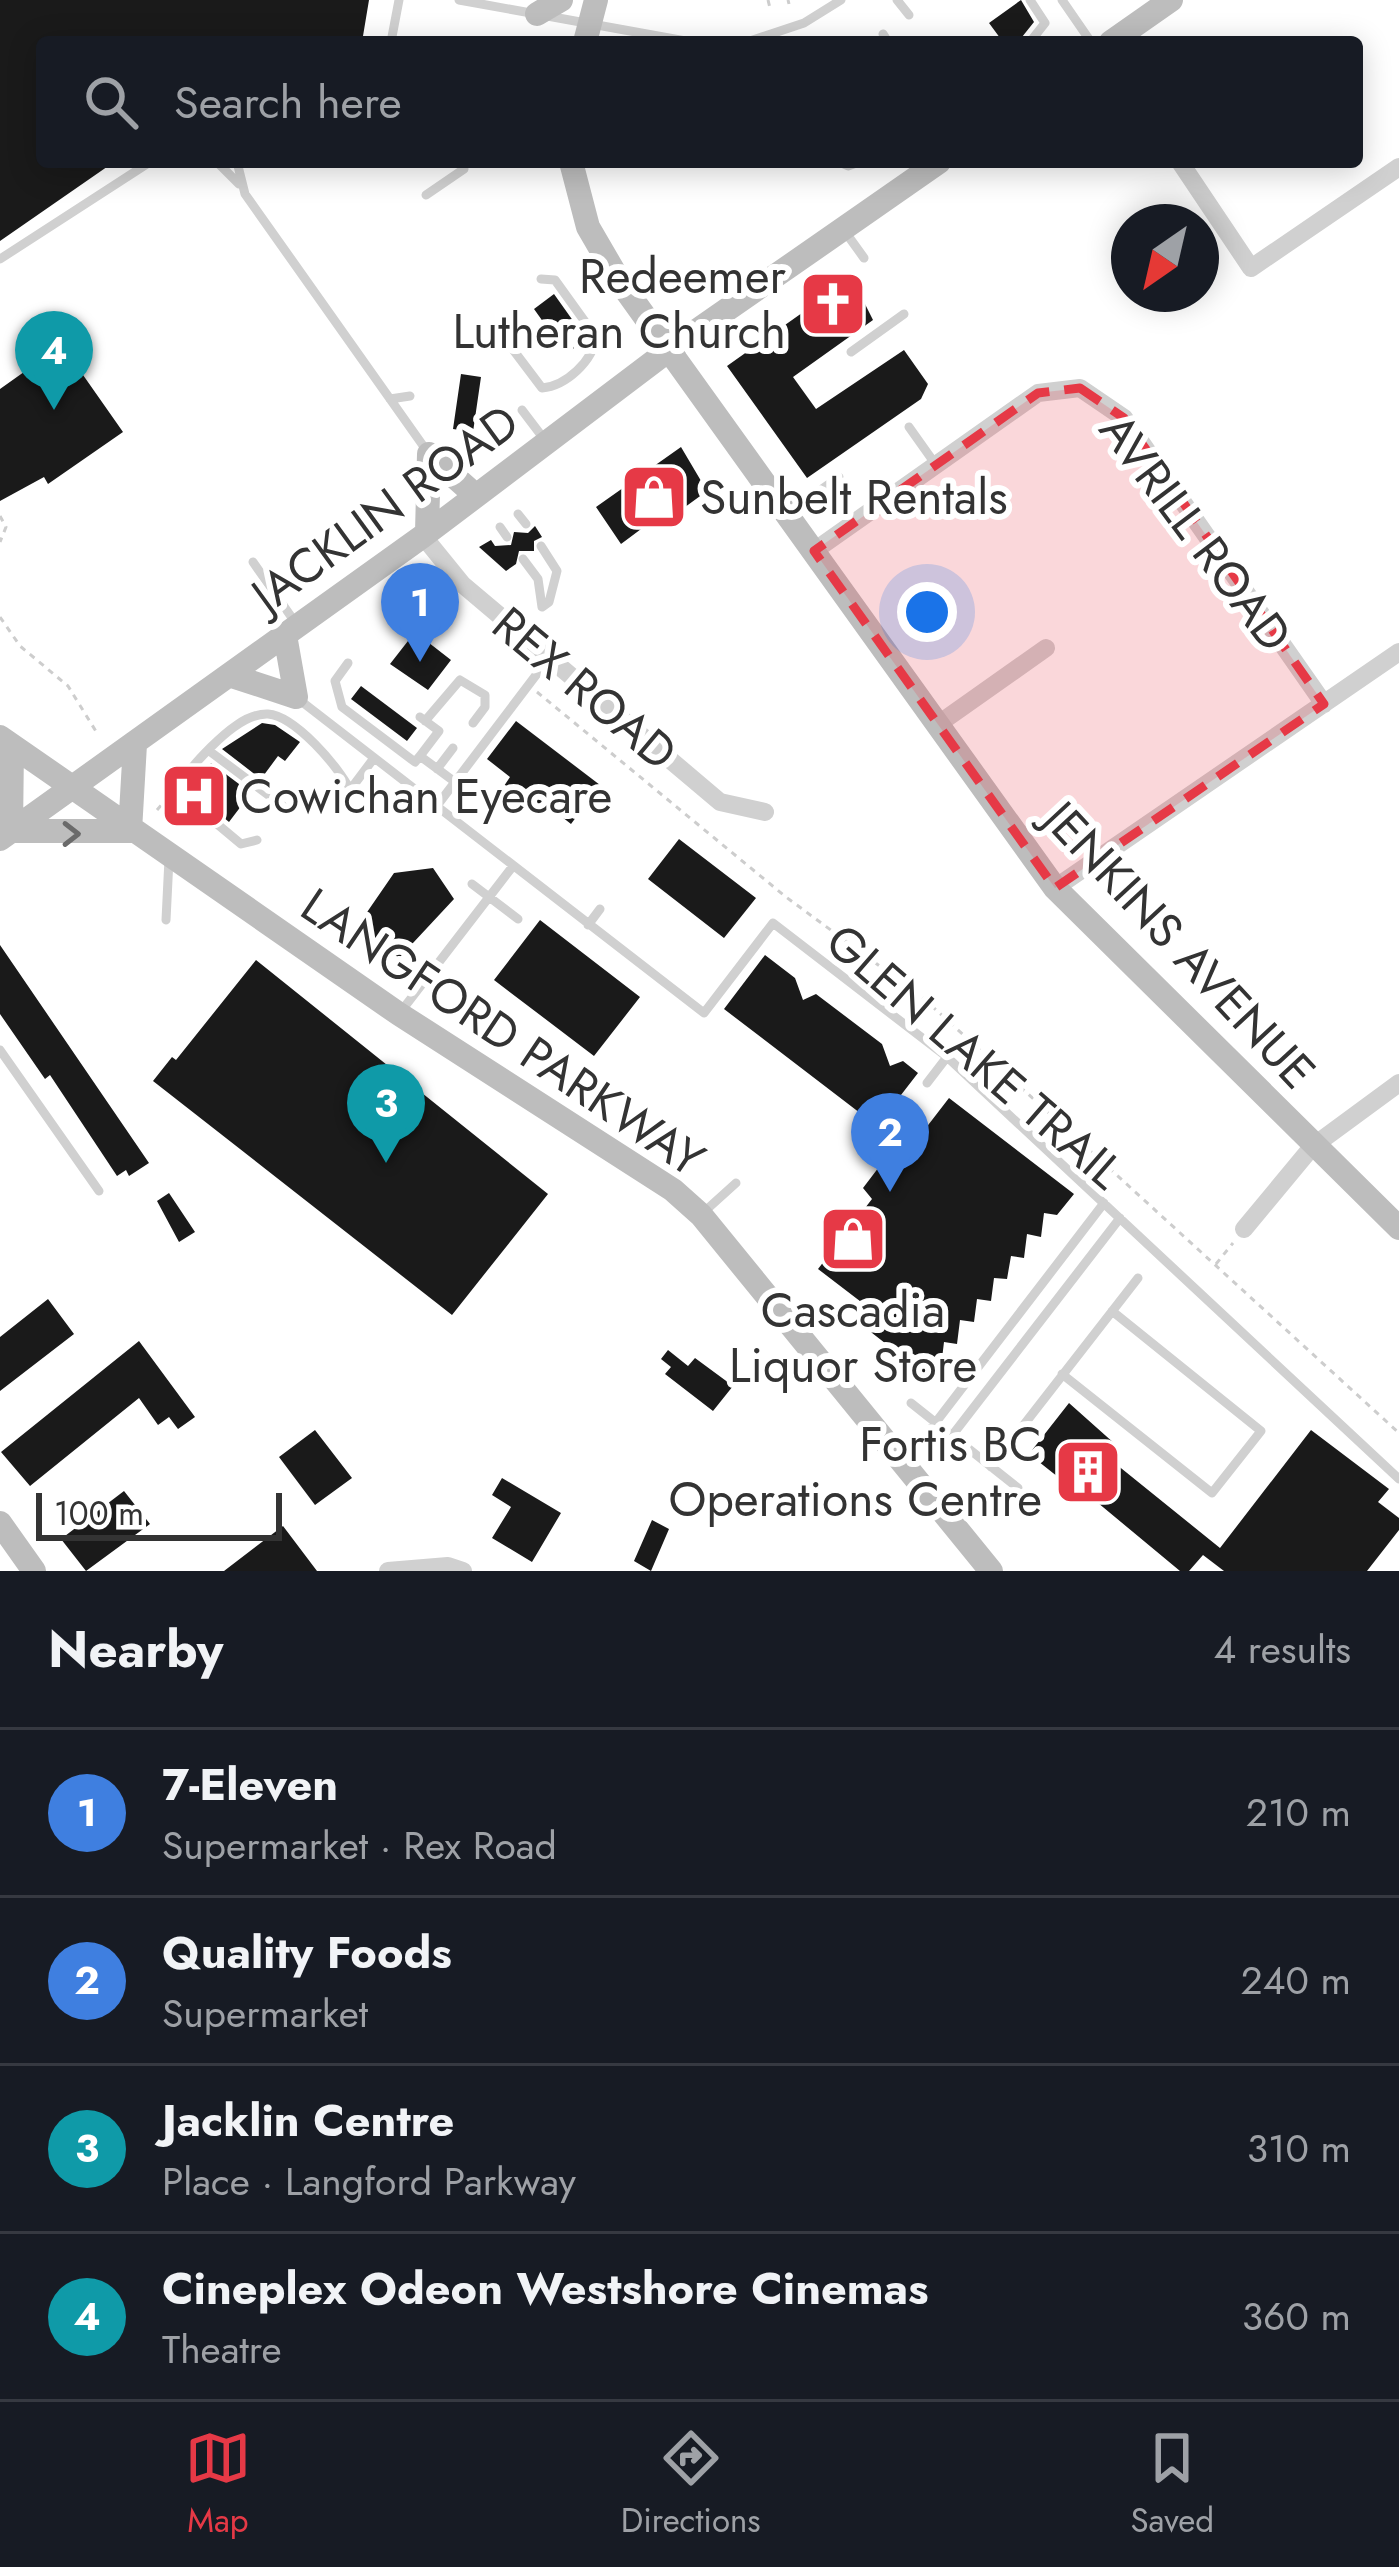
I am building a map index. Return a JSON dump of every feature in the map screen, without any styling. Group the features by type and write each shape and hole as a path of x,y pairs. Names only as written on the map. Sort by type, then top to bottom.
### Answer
{"main road":[{"path":"537,14 561,0"},
{"path":"1120,36 1171,0"},
{"name":"JENKINS AVENUE","path":"573,168 588,226 669,350 1055,888 1399,1228"},
{"name":"JACKLIN ROAD","path":"6,835 425,534 669,350 930,168"},
{"path":"429,454 475,495"},
{"path":"425,534 429,454"},
{"path":"229,675 296,697 291,630"},
{"path":"6,741 6,835 130,831 135,744"},
{"name":"LANGFORD PARKWAY","path":"6,741 170,860 673,1190 701,1215 991,1571"},
{"path":"0,1523 34,1571"}],"street":[{"path":"1184,168 1251,268 1399,167"},
{"name":"AVRILL ROAD","path":"814,551 1038,393 1080,388 1124,418 1324,704"},
{"name":"REX ROAD","path":"425,534 462,584 721,802 765,812"},
{"path":"937,725 1046,648"},
{"path":"1055,888 1399,652"},
{"path":"1244,1229 1312,1147 1399,1083"},
{"path":"388,1571 448,1566 464,1571"}],"lane":[{"path":"392,36 399,0"},
{"path":"459,0 661,36"},
{"path":"774,36 841,0"},
{"path":"897,0 908,15"},
{"path":"1030,0 1045,23 1035,36"},
{"path":"1062,0 1087,36"},
{"path":"0,260 140,168"},
{"path":"223,168 240,185 429,454"},
{"path":"238,168 240,185"},
{"path":"426,195 464,169"},
{"path":"842,227 864,258"},
{"path":"496,327 542,388 550,388 588,362 596,337 555,280 541,279"},
{"path":"850,352 904,314"},
{"path":"390,399 410,396"},
{"path":"521,410 546,441"},
{"path":"909,427 936,465"},
{"path":"787,514 839,477"},
{"path":"518,514 526,524"},
{"path":"500,526 507,537"},
{"path":"524,559 538,579 542,607 549,602 557,571 541,546"},
{"path":"253,562 291,630"},
{"path":"436,807 550,658"},
{"path":"348,663 335,681 342,707 415,762 439,731 422,719 460,680 484,695 485,706 472,723"},
{"path":"296,697 704,1012 773,923 947,1057 1399,1479"},
{"path":"256,840 241,844 180,793 208,750 238,724 270,714 340,767 350,790 374,758"},
{"path":"364,750 376,733"},
{"path":"437,769 453,748"},
{"path":"208,750 283,806"},
{"path":"420,756 455,782"},
{"path":"464,770 475,777"},
{"path":"166,920 170,860"},
{"path":"399,1014 513,866"},
{"path":"549,895 559,881"},
{"path":"472,884 518,919"},
{"path":"588,925 600,909"},
{"path":"722,968 733,976"},
{"path":"0,1050 99,1191"},
{"path":"927,1083 947,1057"},
{"path":"701,1215 736,1183"},
{"path":"897,1461 935,1423 1104,1203"},
{"path":"954,1433 1120,1218"},
{"path":"991,1467 1138,1278"},
{"path":"1062,1374 1212,1493 1261,1431 1112,1311"},
{"path":"910,1403 954,1433 1018,1488"}],"path":[{"path":"768,0 770,8"},
{"path":"0,516 6,526 0,542"},
{"path":"0,617 20,646 68,686 97,734"},
{"name":"GLEN LAKE TRAIL","path":"537,695 785,897 922,998 1399,1433"},
{"path":"157,810 163,803 220,841 230,836"},
{"path":"1215,1265 1244,1229"}],"highlighted area":[{"path":"1080,388 1124,418 1324,704 1055,888 814,551 1038,393"}],"building":[{"path":"0,0 369,0 363,36 36,36 36,168 105,168 0,241"},
{"path":"1021,0 1034,22 1023,36 999,36 989,23"},
{"path":"839,276 856,297 860,294 873,320 793,377 816,409 904,350 928,384 921,399 807,478 727,366 809,308 804,301"},
{"path":"554,294 586,339 566,354 534,309"},
{"path":"62,345 123,432 48,484 44,477 0,501 0,389"},
{"path":"461,374 481,377 473,432 453,429"},
{"name":"Sunbelt Rentals","path":"681,447 707,491 681,510 676,503 621,544 596,507"},
{"path":"535,526 542,537 534,541 534,551 519,551 516,564 506,571 479,547 491,540 495,546 511,545 514,532 528,533"},
{"path":"415,632 451,660 428,690 390,664"},
{"path":"361,686 417,728 407,741 351,699"},
{"path":"516,721 600,785 571,824 548,806 541,815 504,786 510,777 487,759"},
{"path":"262,723 275,725 300,742 285,761 278,756 261,779 222,749"},
{"path":"211,763 251,793 229,822 190,790"},
{"path":"679,839 756,898 724,938 648,879"},
{"path":"433,868 454,899 399,958 368,935 372,929 363,918 394,873"},
{"path":"540,920 640,997 594,1056 494,980"},
{"path":"0,945 149,1163 129,1176 126,1170 117,1176 50,1075 45,1079 0,1014"},
{"path":"765,955 795,978 803,1000 816,994 882,1044 890,1066 903,1061 918,1073 877,1126 724,1009"},
{"path":"256,960 548,1194 452,1315 153,1081 172,1057 176,1060"},
{"path":"949,1098 1074,1194 1057,1215 1044,1213 1041,1237 1027,1234 1024,1258 1011,1256 1007,1279 994,1278 991,1301 977,1299 974,1322 960,1320 957,1344 944,1342 941,1367 931,1379 858,1322 869,1308 818,1269 872,1199 863,1188 882,1163 895,1168"},
{"path":"169,1193 195,1232 179,1242 157,1201"},
{"path":"48,1299 74,1334 0,1391 0,1337"},
{"path":"139,1341 195,1417 178,1429 169,1417 158,1425 139,1398 30,1486 1,1452"},
{"path":"668,1350 688,1366 695,1358 733,1386 713,1411 665,1374 671,1367 661,1359"},
{"path":"1069,1403 1115,1444 1106,1456 1220,1548 1311,1430 1389,1489 1378,1502 1399,1518 1399,1530 1367,1571 1224,1571 1203,1555 1189,1571 1180,1571 1080,1488 1077,1492 1029,1454"},
{"path":"315,1430 352,1478 315,1505 279,1457"},
{"path":"502,1478 561,1513 532,1562 492,1538 511,1507 492,1495"},
{"path":"124,1491 150,1524 86,1571 61,1539"},
{"path":"652,1520 669,1529 651,1571 634,1561"},
{"path":"283,1526 317,1571 224,1571"}],"place":[{"name":"Redeemer Lutheran Church","path":"833,304"},
{"name":"Cineplex Odeon Westshore Cinemas","path":"54,410"},
{"name":"Sunbelt Rentals","path":"654,497"},
{"name":"7-Eleven","path":"420,662"},
{"name":"Cowichan Eyecare","path":"194,796"},
{"name":"Jacklin Centre","path":"386,1163"},
{"name":"Quality Foods","path":"890,1192"},
{"name":"Cascadia Liquor Store","path":"853,1239"},
{"name":"Fortis BC Operations Centre","path":"1088,1472"}]}
